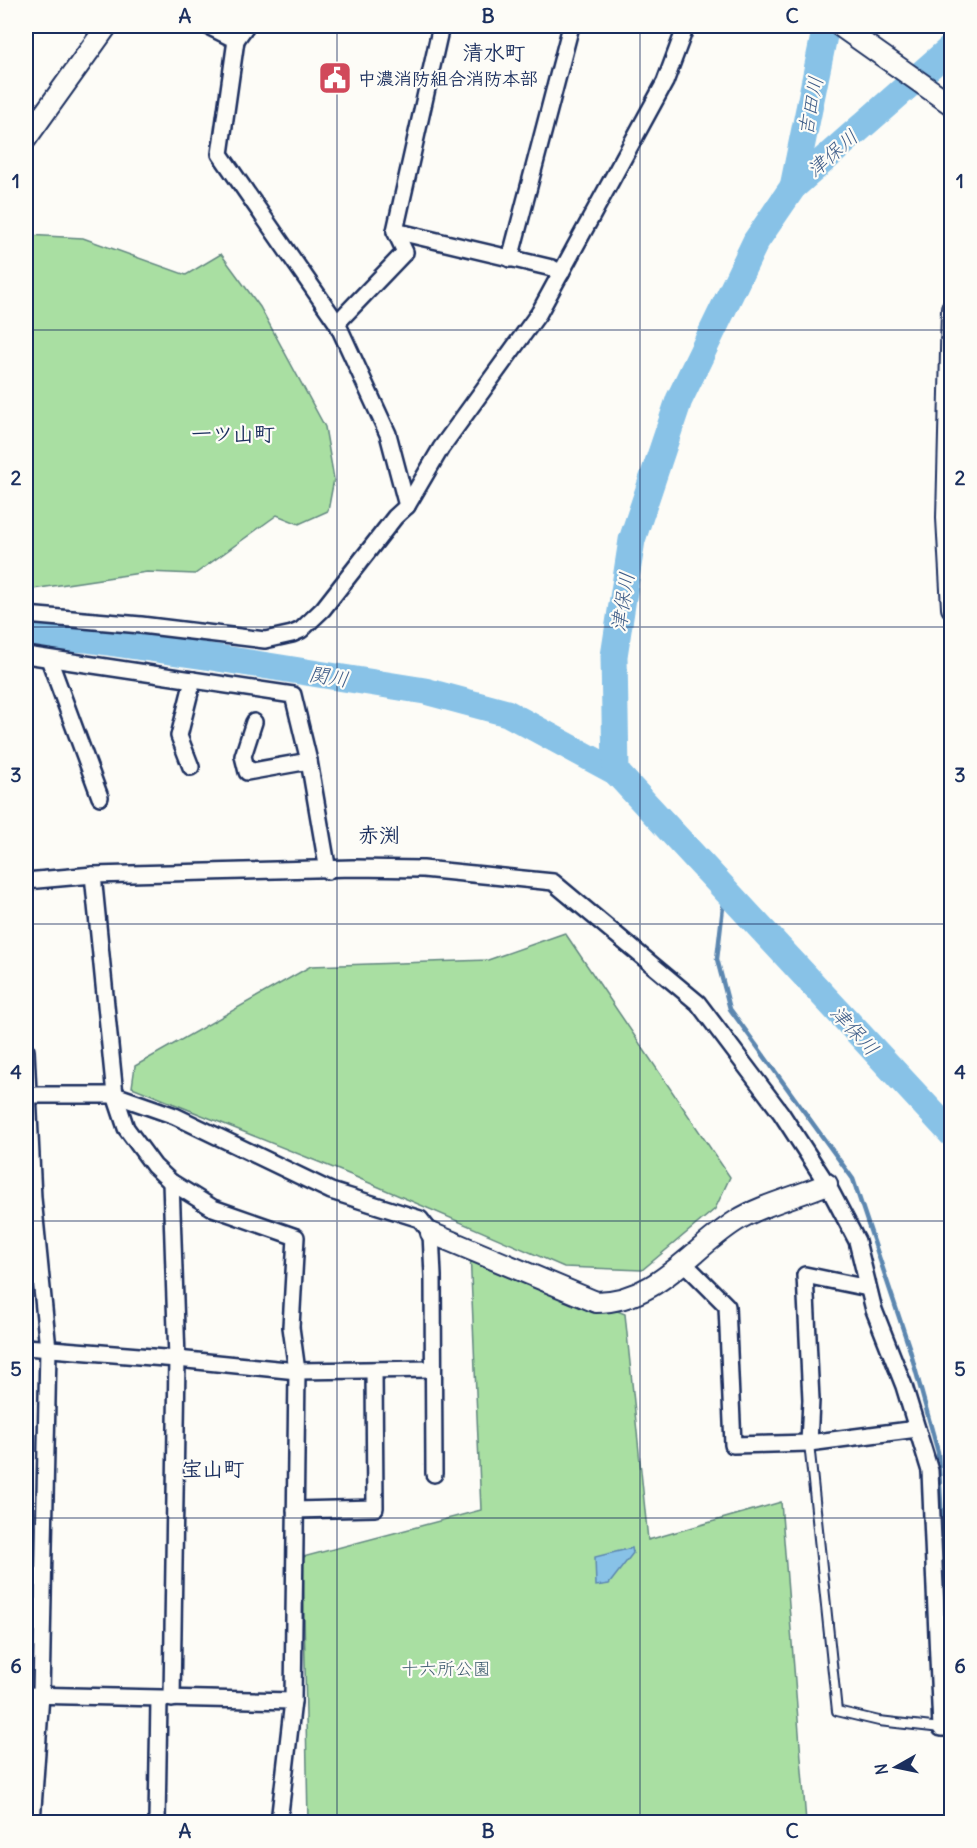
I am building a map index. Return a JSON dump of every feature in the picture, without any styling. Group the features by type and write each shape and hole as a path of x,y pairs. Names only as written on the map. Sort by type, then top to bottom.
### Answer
{"street":[{"path":"26,139 107,26"},
{"path":"208,26 236,40"},
{"path":"246,26 236,40 220,154 337,323 388,434 407,506"},
{"path":"337,323 405,252 395,231 441,26"},
{"path":"510,259 572,26"},
{"path":"26,615 265,640 301,630 322,609 395,517 407,506 441,448 539,313 665,82 686,26"},
{"path":"840,26 951,105"},
{"path":"395,231 552,268 561,273"},
{"path":"951,309 949,518 951,608"},
{"path":"26,655 293,696 309,761 328,871"},
{"path":"49,659 100,797"},
{"path":"191,767 179,736 193,680"},
{"path":"254,722 243,756 247,772 309,761"},
{"path":"26,881 93,875 423,869 553,882 698,1003 781,1113 827,1184 857,1241 868,1288 930,1471 946,1728"},
{"path":"93,875 115,1095 126,1128 154,1166 171,1182 213,1208 296,1237 291,1328 297,1371 293,1701 279,1822"},
{"path":"26,1051 33,1198 48,1349 33,1695 32,1822"},
{"path":"27,1095 115,1095 175,1116 331,1191 420,1219 430,1233 433,1276 434,1474"},
{"path":"158,1822 166,1699 177,1359 171,1182"},
{"path":"430,1233 596,1302 613,1302 647,1290 668,1276 738,1219 827,1184"},
{"path":"683,1262 727,1306 733,1445 809,1443 917,1429"},
{"path":"809,1443 812,1400 805,1275 868,1288"},
{"path":"26,1347 297,1371 432,1369"},
{"path":"295,1510 375,1508 374,1370"},
{"path":"33,1695 293,1701"}],"lane":[{"path":"809,1443 837,1711 879,1721 946,1728"}],"green space":[{"path":"26,235 83,238 186,275 221,254 260,307 325,427 334,479 328,511 299,524 277,515 195,574 147,572 33,589 26,603"},
{"path":"565,933 730,1177 715,1209 642,1270 564,1267 351,1175 132,1087 135,1066 311,966 488,960"},
{"name":"十六所公園","path":"470,1251 625,1314 648,1540 781,1502 806,1822 308,1822 303,1557 481,1510"}],"water":[{"path":"632,1548 633,1553 609,1584 596,1586 595,1557"}],"waterway":[{"name":"吉田川","path":"793,187 826,26"},
{"name":"津保川","path":"616,772 614,656 632,540 679,400 756,241 793,187 952,47"},
{"name":"関川","path":"26,637 86,639 205,656 425,691 507,713 616,772 952,1134"},
{"path":"725,890 717,959 730,1009 853,1179 910,1350 938,1452 952,1693"}],"place":[{"name":"中濃消防組合消防本部","path":"335,78"}],"district":[{"name":"清水町","path":"494,52"},
{"name":"一ツ山町","path":"233,433"},
{"name":"赤渕","path":"379,834"},
{"name":"宝山町","path":"213,1468"}]}
